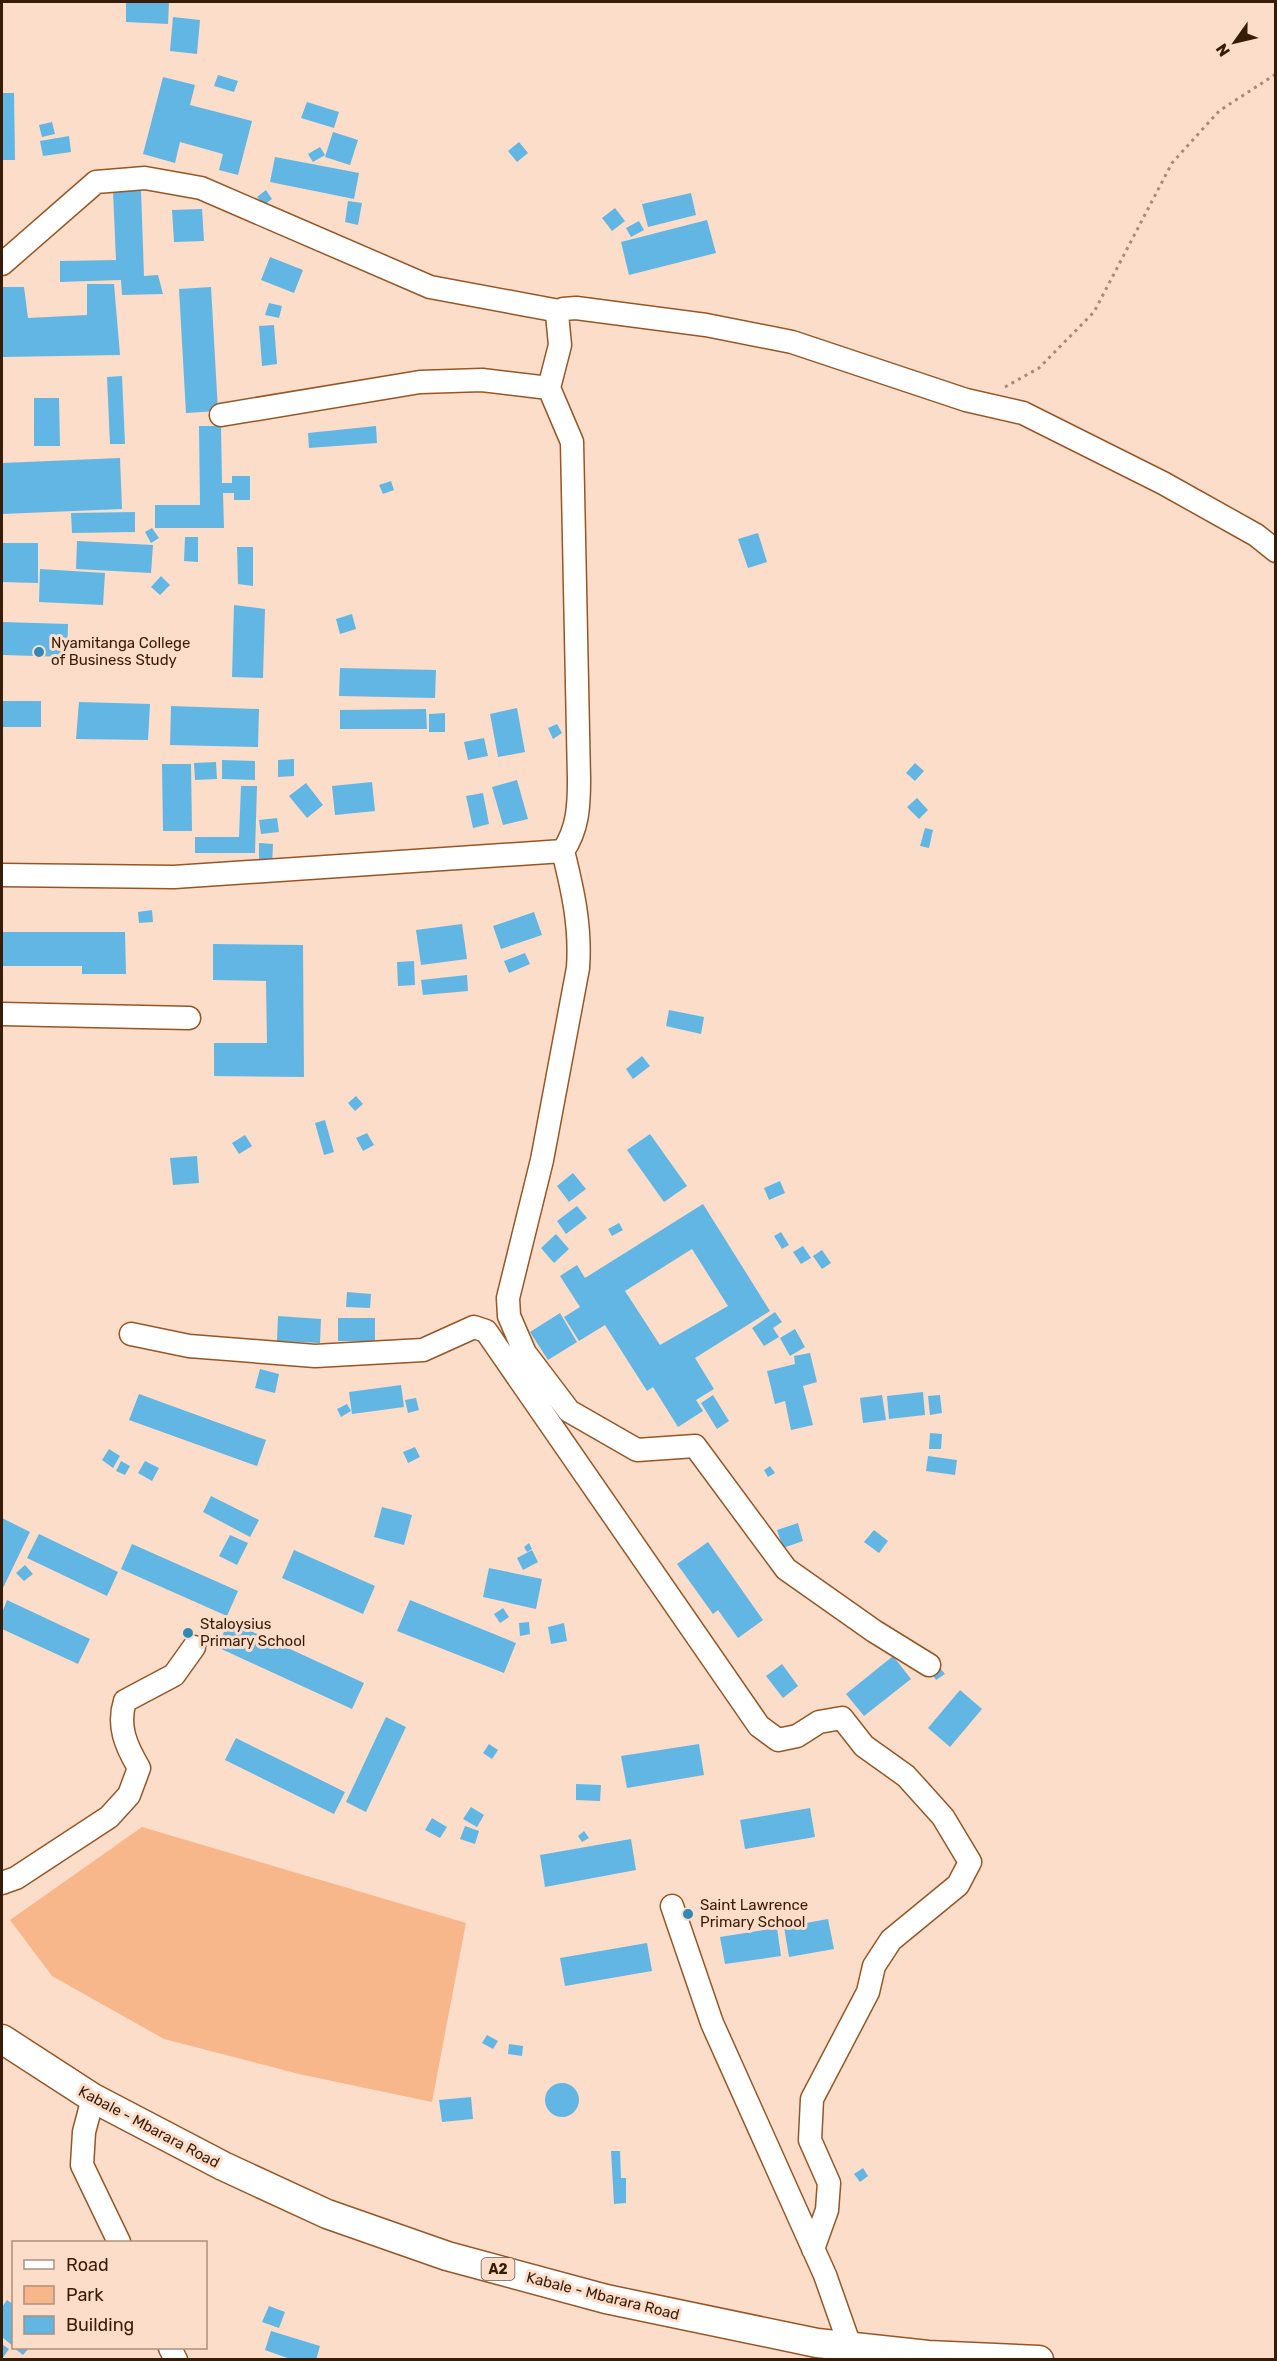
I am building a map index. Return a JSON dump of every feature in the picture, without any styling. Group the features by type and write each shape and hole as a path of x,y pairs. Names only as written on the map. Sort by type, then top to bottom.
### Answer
{"main road":[{"name":"Kabale - Mbarara Road","path":"2,2039 93,2098 223,2166 327,2214 447,2256 606,2299 815,2351 850,2346 928,2355 1039,2360"}],"street":[{"path":"2,264 96,182 145,178 201,188 430,287 559,311 576,308 706,325 792,342 966,400 1023,413 1163,483 1256,535 1275,551"},
{"path":"559,311 557,326 560,345 549,388 572,442 576,521 579,810 573,836 563,851 576,903 580,942 578,968 542,1160 508,1298 509,1316 525,1353 569,1411 637,1450 695,1446 786,1569 874,1631 929,1665"},
{"path":"221,415 420,382 482,380 549,388"},
{"path":"2,874 174,877 563,851"},
{"path":"2,1014 189,1018"},
{"path":"131,1334 189,1346 315,1356 423,1350 474,1327 486,1331 759,1726 778,1740 797,1736 819,1722 842,1718 864,1746 906,1776 943,1818 970,1862 958,1885 891,1940 874,1966 868,1992 812,2099 810,2140 829,2182 827,2210 813,2249"},
{"path":"2,1883 16,1878 109,1817 129,1795 139,1768 126,1747 120,1716 125,1701 174,1675 194,1647"},
{"path":"672,1906 712,2023 813,2249 850,2346"},
{"path":"93,2098 84,2132 82,2165 118,2241"}],"path":[{"path":"966,400 1007,387 1039,368 1094,312 1172,163 1219,111 1275,74"}],"green space":[{"path":"142,1827 466,1923 432,2102 299,2074 164,2039 52,1976 10,1920"}],"building":[{"path":"126,2 169,2 168,24 126,22"},
{"path":"173,17 200,20 197,54 170,51"},
{"path":"218,75 238,81 234,92 214,86"},
{"path":"163,77 195,85 190,105 252,121 238,175 219,170 223,154 180,142 175,163 143,154"},
{"path":"2,93 14,93 15,160 2,160"},
{"path":"307,102 339,112 334,128 301,118"},
{"path":"52,122 55,134 42,137 39,125"},
{"path":"333,132 358,140 350,165 325,157"},
{"path":"69,136 71,152 43,156 40,141"},
{"path":"519,142 528,153 517,162 508,151"},
{"path":"320,147 325,155 313,162 308,154"},
{"path":"275,157 359,173 354,199 270,182"},
{"path":"141,190 144,276 158,275 163,294 122,295 121,280 60,282 60,261 116,260 113,191"},
{"path":"266,190 272,199 264,205 257,197"},
{"path":"691,193 696,215 648,227 642,204"},
{"path":"348,201 362,203 358,225 345,222"},
{"path":"615,208 625,221 612,231 602,218"},
{"path":"202,209 204,241 174,242 172,210"},
{"path":"707,220 716,253 629,275 621,242"},
{"path":"639,221 644,230 631,237 626,228"},
{"path":"270,257 303,270 294,293 261,280"},
{"path":"87,284 114,284 120,355 2,357 2,287 24,287 28,318 87,315"},
{"path":"211,287 218,411 186,413 179,289"},
{"path":"269,303 282,306 279,318 265,315"},
{"path":"274,325 277,364 262,366 259,326"},
{"path":"122,376 125,444 110,444 107,377"},
{"path":"34,398 59,398 60,446 34,446"},
{"path":"199,426 221,426 222,483 232,483 232,476 250,476 250,500 234,500 234,493 223,493 224,528 155,528 155,505 200,505"},
{"path":"376,426 377,443 309,448 308,433"},
{"path":"120,458 122,509 2,514 2,463"},
{"path":"391,481 394,490 383,494 379,485"},
{"path":"135,512 135,532 72,533 71,513"},
{"path":"152,528 159,538 151,543 145,532"},
{"path":"758,533 767,562 748,568 738,539"},
{"path":"185,537 198,537 198,562 184,561"},
{"path":"77,541 153,545 151,573 76,569"},
{"path":"2,543 38,543 38,583 2,582"},
{"path":"237,547 253,547 253,586 238,584"},
{"path":"40,569 105,573 103,605 39,602"},
{"path":"161,576 170,585 160,595 151,587"},
{"path":"234,605 265,609 263,678 232,677"},
{"path":"352,614 356,629 340,634 336,619"},
{"path":"2,622 68,624 67,657 2,655"},
{"path":"340,668 436,670 435,698 339,696"},
{"path":"2,701 41,701 41,727 2,727"},
{"path":"79,702 150,704 148,740 76,739"},
{"path":"171,706 259,709 258,747 170,745"},
{"path":"517,708 525,752 498,757 490,714"},
{"path":"426,709 427,729 340,729 340,710"},
{"path":"445,713 445,732 429,732 429,714"},
{"path":"557,724 562,733 553,739 548,728"},
{"path":"484,738 488,756 468,760 464,742"},
{"path":"294,759 294,776 278,777 278,760"},
{"path":"222,760 255,761 255,780 222,779"},
{"path":"216,762 217,779 195,780 194,763"},
{"path":"915,763 924,771 915,781 906,773"},
{"path":"162,764 191,764 192,831 163,831"},
{"path":"517,780 528,819 503,825 492,787"},
{"path":"372,782 375,811 335,815 332,786"},
{"path":"306,783 323,805 307,818 289,796"},
{"path":"241,786 257,786 255,853 195,853 195,837 239,837"},
{"path":"483,793 489,824 473,828 466,796"},
{"path":"917,798 928,810 919,819 907,807"},
{"path":"277,818 279,832 261,834 259,820"},
{"path":"925,828 933,830 929,848 920,846"},
{"path":"259,843 273,844 272,866 259,866"},
{"path":"152,910 153,922 139,923 138,912"},
{"path":"534,912 542,935 501,949 493,926"},
{"path":"462,924 467,959 421,965 416,930"},
{"path":"2,932 125,932 126,974 82,974 82,966 2,966"},
{"path":"213,944 303,945 304,1077 214,1076 214,1043 267,1043 266,981 213,980"},
{"path":"525,953 530,964 509,973 504,961"},
{"path":"414,961 415,985 398,986 397,962"},
{"path":"467,975 468,991 423,995 421,980"},
{"path":"669,1010 704,1017 701,1034 666,1026"},
{"path":"642,1056 650,1066 633,1079 626,1069"},
{"path":"356,1096 363,1104 355,1111 348,1103"},
{"path":"325,1120 334,1152 324,1155 315,1123"},
{"path":"367,1133 374,1145 363,1151 356,1138"},
{"path":"650,1134 687,1186 664,1202 627,1150"},
{"path":"245,1135 252,1146 239,1154 232,1143"},
{"path":"197,1156 199,1183 173,1185 170,1158"},
{"path":"573,1173 586,1189 569,1202 557,1186"},
{"path":"780,1181 785,1193 769,1200 764,1188"},
{"path":"703,1204 770,1311 695,1358 714,1389 696,1400 703,1411 678,1427 653,1387 647,1391 605,1325 579,1341 564,1317 580,1307 560,1276 577,1265 585,1278","holes":["692,1249 728,1306 660,1345 625,1291"]},
{"path":"577,1206 587,1218 566,1234 557,1221"},
{"path":"619,1223 623,1230 612,1236 608,1229"},
{"path":"781,1232 789,1245 782,1249 774,1236"},
{"path":"556,1234 569,1249 554,1263 541,1248"},
{"path":"803,1246 811,1258 801,1264 793,1252"},
{"path":"822,1250 831,1263 822,1269 813,1256"},
{"path":"347,1292 371,1294 370,1308 346,1307"},
{"path":"775,1312 782,1322 773,1328 779,1337 764,1346 752,1328"},
{"path":"560,1313 577,1342 548,1360 530,1332"},
{"path":"278,1316 321,1319 320,1343 277,1341"},
{"path":"338,1318 375,1318 375,1341 338,1341"},
{"path":"795,1329 805,1347 790,1356 780,1338"},
{"path":"810,1353 817,1382 803,1386 813,1425 791,1430 785,1401 775,1404 767,1371 795,1364 794,1356"},
{"path":"260,1369 279,1374 275,1393 255,1388"},
{"path":"401,1385 404,1407 352,1414 349,1392"},
{"path":"923,1392 925,1415 889,1419 887,1396"},
{"path":"139,1394 266,1440 257,1466 129,1420"},
{"path":"713,1395 729,1421 717,1429 701,1403"},
{"path":"882,1395 886,1420 863,1423 860,1398"},
{"path":"940,1395 942,1413 930,1415 928,1396"},
{"path":"416,1398 419,1410 408,1413 405,1400"},
{"path":"347,1404 351,1411 341,1417 337,1409"},
{"path":"930,1433 942,1434 941,1449 929,1449"},
{"path":"415,1447 420,1457 408,1463 403,1452"},
{"path":"109,1449 120,1456 113,1468 102,1460"},
{"path":"928,1456 957,1460 955,1475 926,1471"},
{"path":"121,1461 130,1466 125,1475 116,1471"},
{"path":"145,1461 159,1468 152,1481 138,1473"},
{"path":"770,1466 775,1473 768,1477 764,1470"},
{"path":"211,1496 259,1520 250,1537 203,1512"},
{"path":"382,1507 412,1515 404,1545 374,1537"},
{"path":"2,1518 30,1532 2,1590"},
{"path":"798,1523 803,1541 783,1548 777,1530"},
{"path":"874,1530 888,1541 879,1553 864,1542"},
{"path":"39,1534 118,1572 107,1596 27,1558"},
{"path":"230,1535 248,1543 237,1565 219,1556"},
{"path":"708,1542 763,1620 738,1638 718,1610 713,1614 677,1564"},
{"path":"529,1543 532,1549 527,1552 524,1547"},
{"path":"132,1544 238,1591 227,1616 121,1569"},
{"path":"294,1550 375,1586 363,1614 282,1578"},
{"path":"532,1550 538,1562 523,1570 517,1558"},
{"path":"25,1565 33,1574 24,1581 16,1573"},
{"path":"489,1568 542,1579 536,1609 483,1597"},
{"path":"7,1600 90,1639 78,1664 2,1629 2,1613"},
{"path":"410,1600 516,1643 504,1673 397,1631"},
{"path":"503,1608 509,1617 500,1623 494,1614"},
{"path":"229,1621 364,1683 352,1709 217,1647"},
{"path":"529,1622 530,1634 520,1636 519,1623"},
{"path":"564,1623 567,1641 551,1644 548,1627"},
{"path":"893,1656 911,1679 864,1716 846,1694"},
{"path":"782,1664 798,1686 783,1698 766,1676"},
{"path":"940,1668 945,1674 936,1680 932,1674"},
{"path":"960,1690 982,1709 950,1747 928,1728"},
{"path":"386,1717 406,1727 366,1812 346,1802"},
{"path":"236,1738 345,1792 334,1814 225,1760"},
{"path":"489,1744 498,1750 492,1759 483,1753"},
{"path":"699,1744 704,1775 627,1788 621,1756"},
{"path":"576,1784 601,1785 600,1801 576,1800"},
{"path":"471,1807 484,1815 477,1827 463,1819"},
{"path":"810,1808 815,1837 745,1849 740,1820"},
{"path":"432,1818 447,1827 440,1838 425,1830"},
{"path":"465,1826 479,1831 475,1844 460,1839"},
{"path":"584,1831 589,1838 582,1842 578,1836"},
{"path":"631,1839 636,1870 545,1887 540,1855"},
{"path":"828,1919 834,1949 789,1957 784,1927"},
{"path":"777,1928 781,1956 725,1964 720,1937"},
{"path":"647,1943 652,1971 565,1986 560,1958"},
{"path":"487,2035 498,2041 493,2049 482,2043"},
{"path":"509,2044 523,2046 522,2056 508,2054"},
{"path":"562,2083 574,2088 579,2100 574,2112 562,2117 550,2112 545,2100 550,2088"},
{"path":"471,2097 473,2119 442,2122 439,2100"},
{"path":"611,2151 620,2151 621,2178 626,2178 626,2203 614,2204"},
{"path":"863,2168 868,2176 860,2182 854,2174"},
{"path":"7,2300 12,2304 12,2345 2,2337 2,2307"},
{"path":"269,2306 285,2312 279,2328 262,2322"},
{"path":"271,2331 320,2346 316,2360 293,2360 265,2350"},
{"path":"2,2344 9,2349 2,2359"},
{"path":"15,2349 28,2349 23,2355"}],"place":[{"name":"Nyamitanga College of Business Study","path":"39,652"},
{"name":"Staloysius Primary School","path":"188,1633"},
{"name":"Saint Lawrence Primary School","path":"688,1914"}]}
